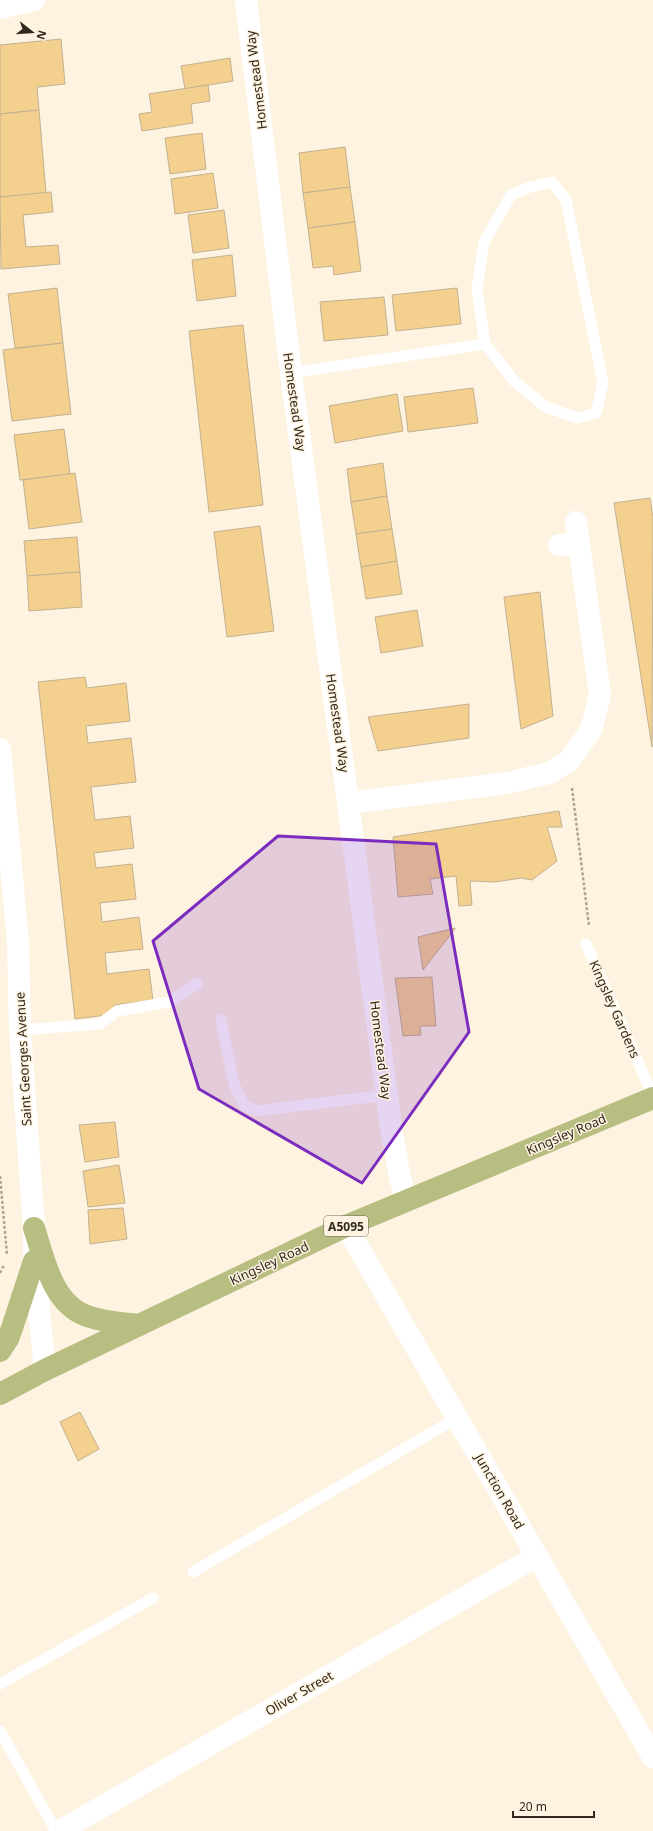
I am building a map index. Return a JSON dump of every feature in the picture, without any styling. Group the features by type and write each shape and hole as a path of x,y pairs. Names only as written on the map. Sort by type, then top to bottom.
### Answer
{"main road":[{"name":"Kingsley Road","path":"0,1394 45,1370 346,1226 653,1097"},
{"path":"34,1228 48,1272 58,1292 68,1305 86,1316 139,1325"},
{"path":"0,1350 8,1339 34,1261"}],"street":[{"path":"0,8 34,0"},
{"name":"Homestead Way","path":"246,0 291,373 387,1095 399,1173 406,1200"},
{"path":"349,803 507,783 549,773 569,761 591,730 600,695 569,544 576,522"},
{"name":"Saint Georges Avenue","path":"0,749 18,942 20,1030 34,1228 34,1261 45,1370"},
{"name":"Junction Road","path":"346,1226 653,1757"},
{"name":"Oliver Street","path":"60,1831 537,1556"}],"lane":[{"path":"552,182 566,200 603,383 596,413 576,418 546,407 516,382 485,344 477,289 484,242 511,195 527,188 552,182"},
{"path":"291,373 485,344"},
{"name":"Kingsley Gardens","path":"586,944 653,1097"},
{"path":"20,1030 100,1024 117,1011 169,1002 197,984"},
{"path":"221,1020 234,1084 244,1105 256,1111 387,1095"},
{"path":"193,1572 457,1418"},
{"path":"0,1684 153,1598"},
{"path":"0,1731 56,1831"}],"path":[{"path":"569,761 589,927 586,944"},
{"path":"0,1176 7,1260 0,1273"}],"highlighted area":[{"path":"278,836 436,844 469,1032 362,1183 199,1089 153,941"}],"building":[{"path":"61,39 65,84 37,87 39,110 0,114 0,45"},
{"path":"230,58 233,81 185,89 181,66"},
{"path":"208,85 210,101 191,104 193,123 142,131 139,114 152,112 149,94"},
{"path":"39,110 46,193 0,197 0,114"},
{"path":"202,133 206,169 170,174 165,138"},
{"path":"345,147 350,187 303,193 299,153"},
{"path":"213,173 218,208 175,214 171,179"},
{"path":"350,187 355,222 308,228 303,193"},
{"path":"51,192 53,212 23,215 26,247 58,245 60,264 1,269 0,197"},
{"path":"224,210 229,248 193,253 188,215"},
{"path":"355,222 361,271 334,275 333,266 313,268 308,228"},
{"path":"232,255 236,296 197,301 192,260"},
{"path":"57,288 63,343 15,348 8,294"},
{"path":"457,288 461,324 396,331 392,295"},
{"path":"384,297 388,335 324,341 320,302"},
{"path":"243,325 263,505 209,512 189,331"},
{"path":"63,343 71,414 12,421 3,350"},
{"path":"473,388 478,423 408,432 404,397"},
{"path":"397,394 403,431 335,443 329,406"},
{"path":"64,429 70,474 20,480 14,435"},
{"path":"383,463 387,496 351,502 347,469"},
{"path":"75,473 82,522 29,529 23,480"},
{"path":"387,496 392,529 356,534 351,502"},
{"path":"650,498 653,517 652,747 614,503"},
{"path":"260,526 274,631 227,637 214,532"},
{"path":"392,529 397,561 361,567 356,534"},
{"path":"77,537 80,572 27,576 24,541"},
{"path":"397,561 402,594 366,599 361,567"},
{"path":"80,572 82,607 29,611 27,576"},
{"path":"540,592 553,716 521,729 504,597"},
{"path":"417,610 423,646 381,653 375,617"},
{"path":"85,677 87,688 126,683 130,721 86,726 88,743 131,738 136,782 91,787 95,820 130,816 134,848 94,853 96,868 132,864 136,899 100,903 102,922 139,917 143,949 105,953 107,974 149,969 153,1000 114,1005 115,1014 75,1019 38,682"},
{"path":"469,704 469,738 378,751 368,717"},
{"path":"559,811 562,827 547,827 557,861 532,880 521,878 495,882 470,881 472,905 459,906 456,876 430,879 433,894 398,897 393,837"},
{"path":"455,929 423,970 418,937"},
{"path":"432,977 436,1026 420,1026 421,1035 403,1036 395,978"},
{"path":"115,1122 119,1157 85,1162 79,1125"},
{"path":"119,1165 125,1203 88,1207 83,1171"},
{"path":"123,1208 127,1239 90,1244 88,1210"},
{"path":"80,1412 99,1449 78,1461 60,1422"}]}
